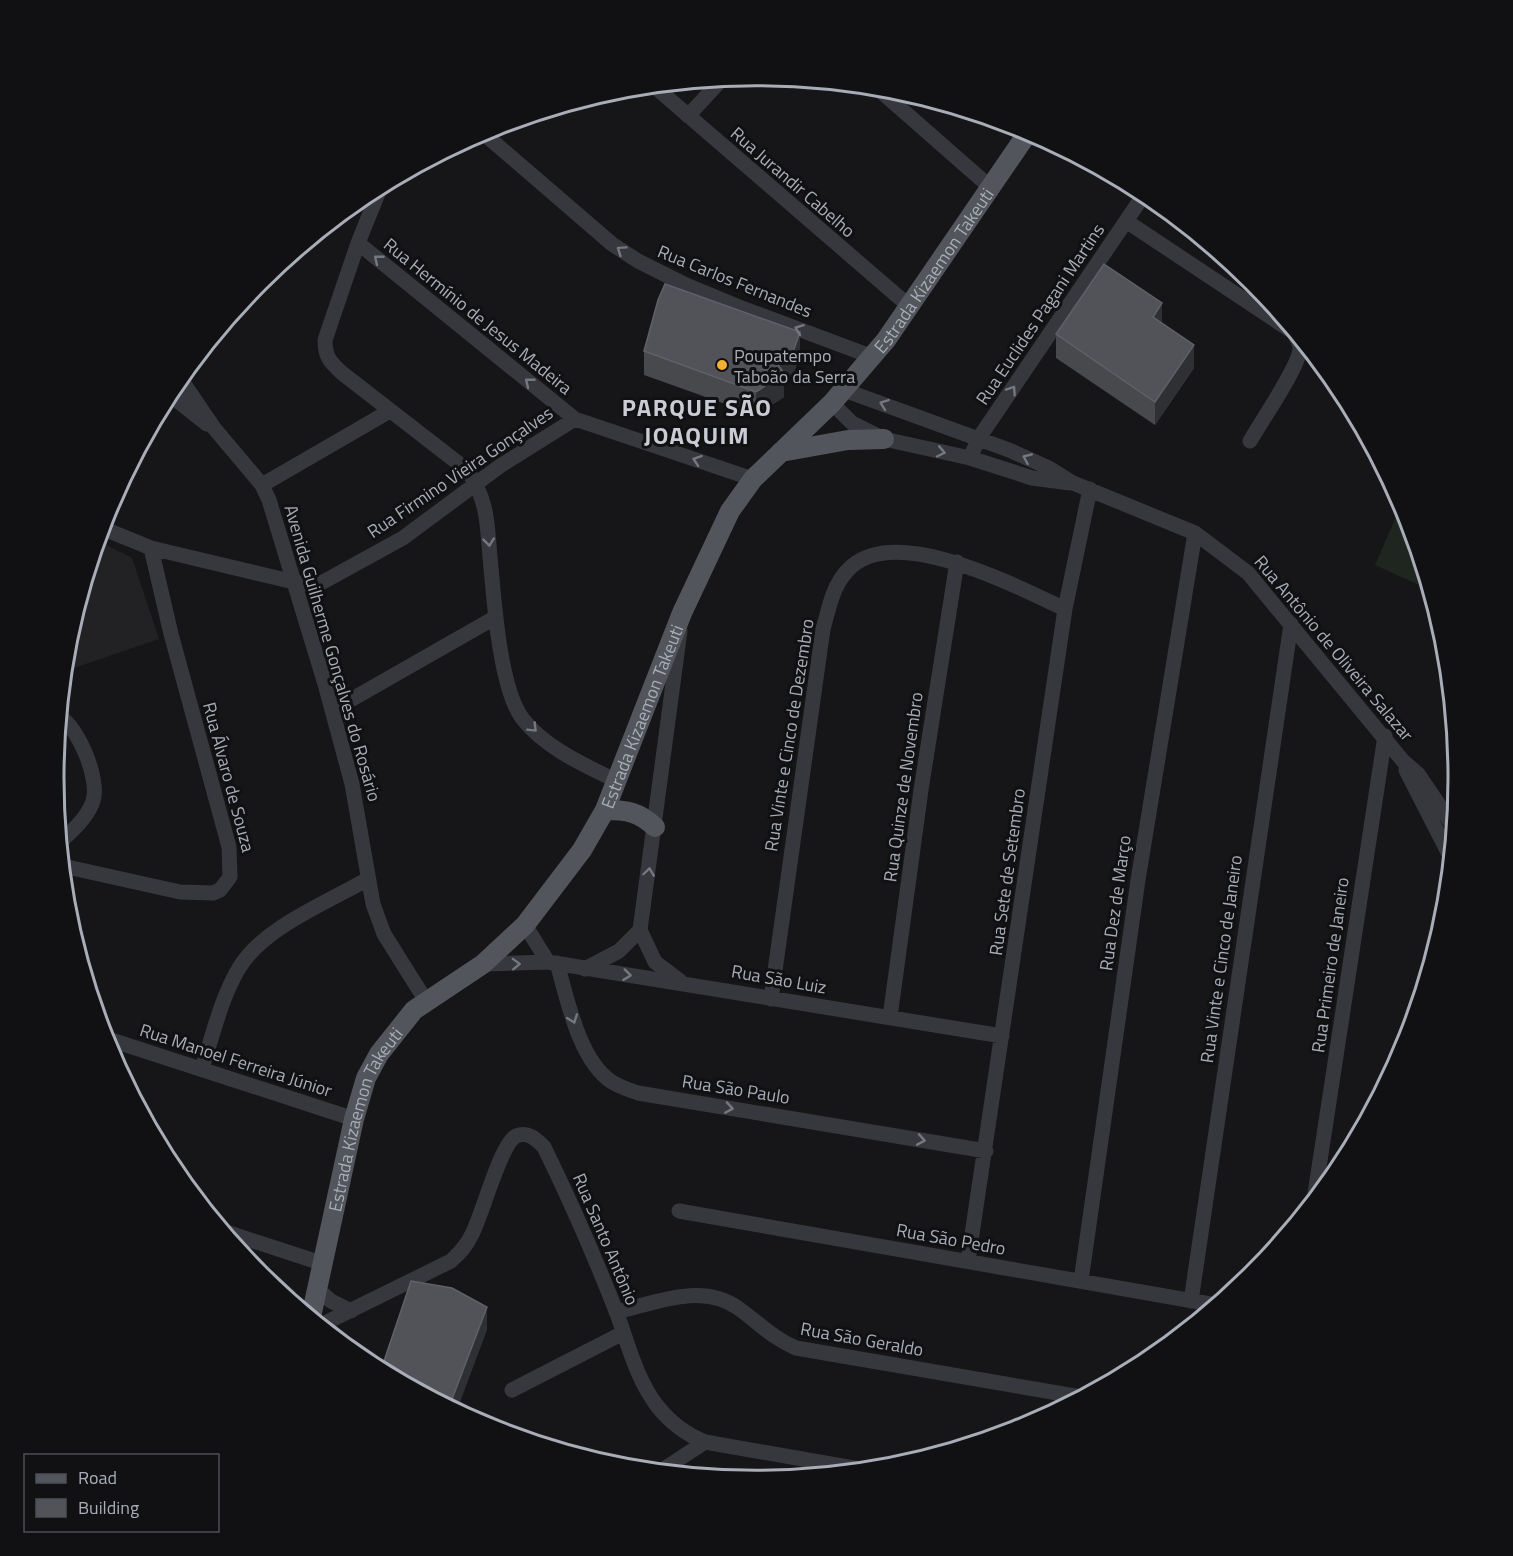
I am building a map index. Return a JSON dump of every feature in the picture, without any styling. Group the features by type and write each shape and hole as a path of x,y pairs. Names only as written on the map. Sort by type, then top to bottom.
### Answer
{"main road":[{"name":"Estrada Kizaemon Takeuti","path":"312,1308 354,1119 366,1078 379,1054 393,1032 426,1000 483,964 525,925 582,850 605,810 682,613 725,521 753,479 838,397 873,357 1023,140"},
{"path":"781,452 848,440 884,440"},
{"path":"605,810 630,810 644,817 656,827"}],"street":[{"path":"688,116 715,87"},
{"name":"Rua Jurandir Cabelho","path":"662,93 909,306"},
{"path":"889,99 990,187"},
{"name":"Rua Carlos Fernandes","path":"491,140 612,244 638,261 728,303 873,357"},
{"path":"375,201 325,340 325,353 328,361 388,412 467,470 485,503 496,617 507,676 522,717 546,741 580,763 617,781"},
{"name":"Rua Euclides Pagani Martins","path":"969,458 979,438 1139,202"},
{"path":"1126,221 1275,320"},
{"name":"Rua Hermínio de Jesus Madeira","path":"358,243 575,419"},
{"path":"1250,441 1296,363 1299,349"},
{"name":"Avenida Guilherme Gonçalves do Rosário","path":"186,387 214,428 262,485 277,520 333,710 361,825 366,880 384,934 426,1000"},
{"name":"Rua Antônio de Oliveira Salazar","path":"838,397 979,438 1037,462 1073,483 1195,532 1248,573 1385,736 1403,761 1418,774 1447,817"},
{"name":"Rua Antônio de Oliveira Salazar","path":"838,397 852,423 884,440 969,458 1032,478 1073,483"},
{"name":"Avenida Guilherme Gonçalves do Rosário","path":"177,400 214,428"},
{"path":"262,485 388,412"},
{"name":"Rua Firmino Vieira Gonçalves","path":"110,531 152,548 294,582 309,584 323,582 403,538 500,466 575,419 753,479"},
{"name":"Rua Sete de Setembro","path":"968,1261 1065,609 1090,489"},
{"name":"Rua Dez de Março","path":"1081,1281 1136,892 1195,532"},
{"name":"Rua Álvaro de Souza","path":"70,867 197,894 220,890 230,878 229,847 171,634 152,548"},
{"name":"Rua Vinte e Cinco de Dezembro","path":"771,999 823,629 838,582 849,568 865,557 888,553 957,562 984,571 1065,609"},
{"name":"Rua Quinze de Novembro","path":"890,1017 921,790 957,562"},
{"path":"680,981 655,962 640,930 656,827 682,613"},
{"path":"333,710 496,617"},
{"name":"Rua Vinte e Cinco de Janeiro","path":"1191,1301 1291,624"},
{"path":"67,722 74,728 95,791 87,814 67,835"},
{"name":"Rua Primeiro de Janeiro","path":"1316,1184 1385,736"},
{"name":"Rua Antônio de Oliveira Salazar","path":"1403,761 1410,780 1445,845"},
{"path":"1438,830 1446,836"},
{"path":"202,1068 226,993 239,968 254,948 277,931 366,880"},
{"path":"525,925 553,963"},
{"path":"585,970 619,951 640,930"},
{"name":"Rua São Luiz","path":"483,964 553,963 585,970 680,981 771,999 1002,1036"},
{"name":"Rua São Paulo","path":"553,963 587,1052 600,1072 612,1082 626,1089 986,1151"},
{"name":"Rua Manoel Ferreira Júnior","path":"116,1042 354,1119"},
{"name":"Rua Santo Antônio","path":"328,1322 451,1261 463,1250 472,1235 504,1150 514,1137 524,1134 534,1137 544,1147 616,1312 640,1378 657,1405 680,1429 705,1442 837,1465"},
{"name":"Rua São Pedro","path":"679,1211 1206,1303"},
{"path":"237,1235 321,1263"},
{"path":"316,1288 331,1301 351,1311"},
{"name":"Rua São Geraldo","path":"616,1312 699,1294 720,1297 739,1308 772,1336 796,1348 1070,1395"},
{"path":"512,1390 623,1333"},
{"path":"671,1465 705,1442"}],"shaded area":[{"path":"1397,515 1421,586 1375,565"},
{"path":"105,545 132,558 159,639 74,668 88,599"}],"building":[{"path":"1104,264 1162,303 1153,317 1194,345 1155,402 1056,334"},
{"name":"Poupatempo Taboão da Serra","path":"665,284 800,332 793,352 776,362 784,373 756,392 644,351 658,300"},
{"path":"411,1281 452,1288 487,1307 452,1400 384,1361"}],"place":[{"name":"Poupatempo Taboão da Serra","path":"722,365"}],"district":[{"name":"PARQUE SÃO JOAQUIM","path":"697,421"}]}
